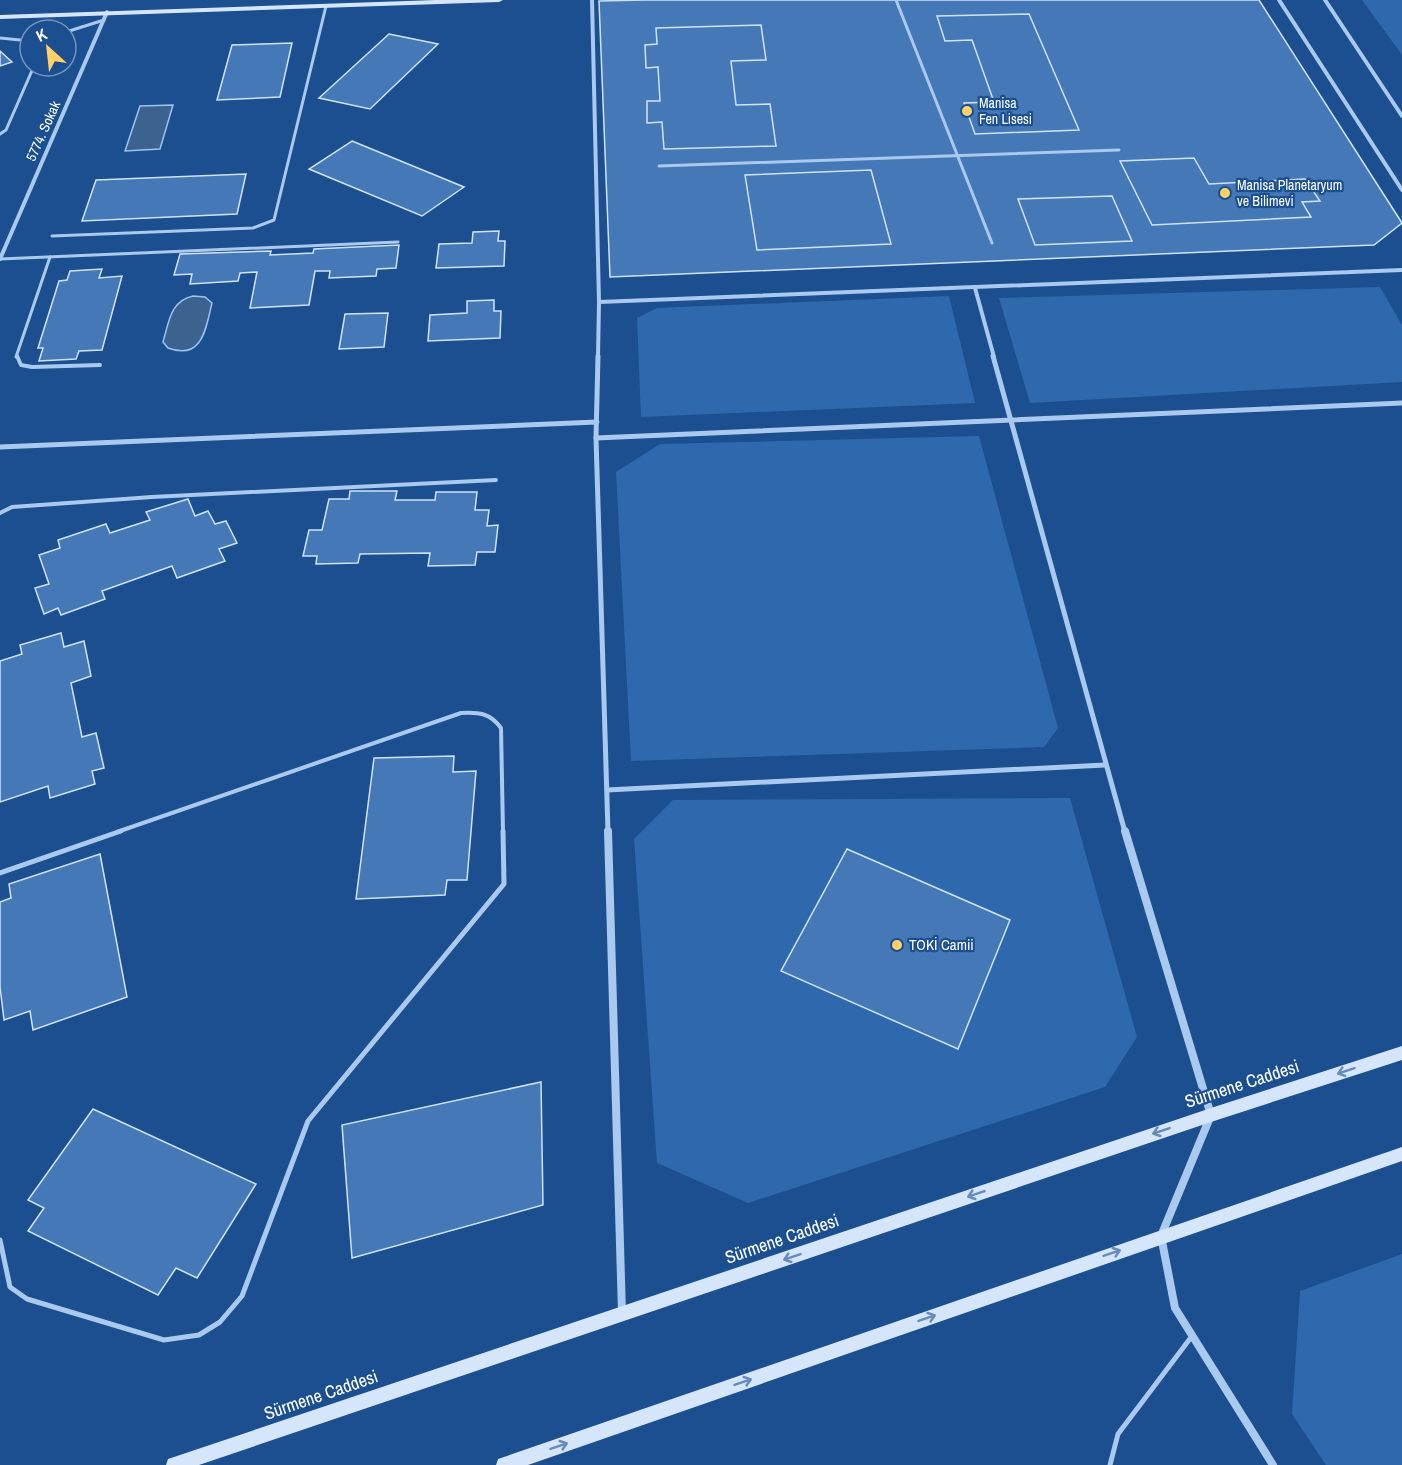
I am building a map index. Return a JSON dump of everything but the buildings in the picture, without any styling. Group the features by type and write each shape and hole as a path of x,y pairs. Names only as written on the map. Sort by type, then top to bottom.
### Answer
{"street":[{"path":"0,17 106,16 499,0"},
{"path":"592,0 599,302 596,438 622,1314"},
{"path":"1279,0 1402,189"},
{"path":"1325,0 1402,116"},
{"name":"5774. Sokak","path":"0,259 106,16"},
{"path":"599,302 1402,270"},
{"path":"975,288 1105,765 1211,1115 1161,1236 1175,1308 1273,1465"},
{"path":"596,438 1402,403"},
{"path":"0,447 597,422"},
{"path":"607,790 1105,765"},
{"name":"Sürmene Caddesi","path":"174,1465 1211,1115 1402,1053"},
{"path":"504,1465 1402,1154"}],"lane":[{"path":"896,0 992,243"},
{"path":"52,236 253,228 274,220 326,6"},
{"path":"78,27 106,16"},
{"path":"0,38 18,40"},
{"path":"0,134 6,130 29,78"},
{"path":"659,166 1119,150"},
{"path":"0,259 398,242"},
{"path":"50,257 16,358 21,365 32,367 100,365"},
{"path":"0,513 12,507 140,498 496,480"},
{"path":"0,873 461,714 480,712 493,716 501,728 504,885 308,1121 242,1296 220,1322 199,1335 164,1340 27,1299 10,1287 0,1240"},
{"path":"1110,1465 1118,1434 1192,1336"}],"shaded area":[{"path":"1362,0 1402,0 1402,55"},
{"path":"173,105 160,149 125,151 140,106"},
{"path":"1380,287 1402,325 1402,382 1030,403 999,298"},
{"path":"193,296 205,297 212,303 205,331 196,346 189,350 180,351 168,348 163,342 172,313 179,302"},
{"path":"949,296 975,403 641,417 637,318 657,308"},
{"path":"979,436 1058,728 1044,747 631,761 616,472 660,444"},
{"path":"1070,798 1137,1037 1105,1087 748,1203 657,1163 634,839 673,800"},
{"path":"1402,1254 1402,1465 1326,1465 1292,1414 1300,1291"}],"place":[{"name":"Manisa Fen Lisesi","path":"967,111"},
{"name":"Manisa Planetaryum ve Bilimevi","path":"1225,193"},
{"name":"TOKİ Camii","path":"897,945"}]}
